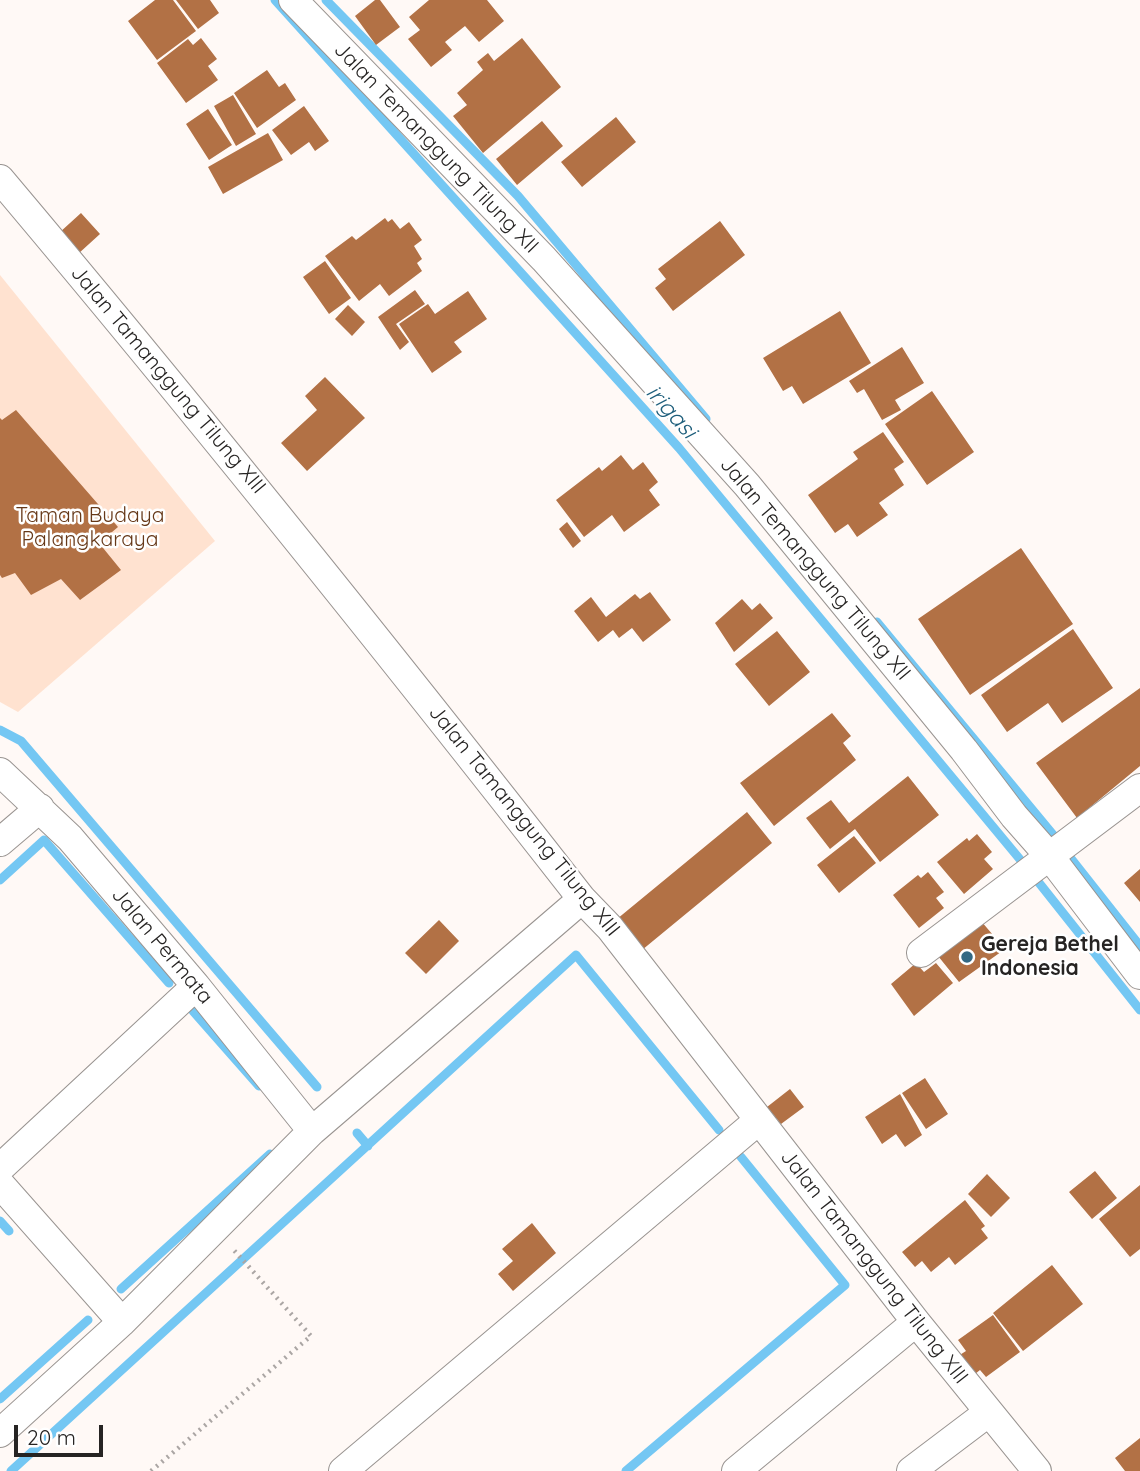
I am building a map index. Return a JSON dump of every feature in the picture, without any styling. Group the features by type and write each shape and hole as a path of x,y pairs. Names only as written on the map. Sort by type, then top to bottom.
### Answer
{"street":[{"name":"Jalan Temanggung Tilung XII","path":"293,0 544,259 740,476 955,739 1014,816 1051,858 1140,975"},
{"name":"Jalan Tamanggung Tilung XIII","path":"0,179 188,401 582,899 610,928 916,1322 1037,1471"},
{"name":"Jalan Permata","path":"0,772 70,838 196,986 312,1131"},
{"path":"921,953 1051,858 1140,788"},
{"path":"0,842 40,808"},
{"path":"0,1433 121,1322 312,1131 582,899"},
{"path":"0,1168 196,986"},
{"path":"343,1471 759,1120"},
{"path":"0,1184 121,1322"},
{"path":"736,1471 916,1322"},
{"path":"911,1471 989,1412"}],"path":[{"path":"151,1471 312,1336 215,1228"}],"green space":[{"name":"Taman Budaya Palangkaraya","path":"0,275 215,541 18,712 0,702"}],"building":[{"path":"155,0 173,0 196,31 157,60 128,21"},
{"path":"176,0 210,0 219,13 198,29"},
{"path":"375,0 380,0 400,27 376,45 355,16"},
{"path":"429,0 487,0 504,21 479,42 465,26 445,42 452,50 431,67 408,39 420,30 409,17"},
{"path":"201,38 217,59 208,66 218,80 186,103 157,63 188,39 193,45"},
{"path":"522,38 561,87 483,153 453,116 467,105 457,93 483,70 477,62 488,53 494,61"},
{"path":"267,70 279,87 285,83 296,100 257,128 234,93"},
{"path":"233,95 256,134 236,146 214,106"},
{"path":"304,106 329,141 315,151 309,142 291,155 272,130"},
{"path":"208,109 232,145 209,160 186,124"},
{"path":"616,117 636,142 582,187 561,162"},
{"path":"542,121 563,146 517,185 496,159"},
{"path":"268,133 283,160 223,194 208,167"},
{"path":"81,213 100,234 78,254 59,233"},
{"path":"385,218 388,222 392,219 400,229 409,222 422,240 414,246 422,259 417,263 422,271 389,296 380,284 359,301 325,256 352,236 356,240"},
{"path":"720,221 745,255 673,311 655,288 666,279 658,269"},
{"path":"325,261 351,298 329,314 303,277"},
{"path":"415,290 425,304 396,324 409,342 400,350 378,317"},
{"path":"468,291 487,319 454,342 462,352 432,373 399,324 428,304 435,314"},
{"path":"348,305 365,322 352,336 335,319"},
{"path":"840,311 871,363 803,404 792,386 783,391 763,358"},
{"path":"902,347 924,383 895,400 901,410 882,420 864,389 857,393 849,381"},
{"path":"325,377 365,418 307,471 281,443 317,410 305,396"},
{"path":"932,391 974,452 927,485 885,424"},
{"path":"16,410 118,527 99,543 121,570 80,600 61,579 31,595 15,573 2,578 0,575 0,418 2,420"},
{"path":"883,432 904,462 894,469 904,485 879,503 888,515 857,537 848,524 835,533 808,495 858,459 853,452"},
{"path":"621,455 633,470 643,462 658,482 649,490 660,505 624,532 612,515 584,537 556,500 599,467 602,471"},
{"path":"567,522 581,541 573,548 559,529"},
{"path":"1021,548 1073,624 970,695 918,619"},
{"path":"650,592 671,620 643,642 632,628 619,638 613,630 598,642 574,611 591,597 606,617 635,594 640,599"},
{"path":"742,599 752,610 760,603 773,618 734,652 715,623"},
{"path":"1073,629 1113,688 1062,723 1048,703 1007,732 981,695"},
{"path":"777,631 810,672 769,706 735,664"},
{"path":"1140,688 1140,766 1077,818 1036,763"},
{"path":"832,713 851,736 843,743 856,760 774,826 740,783"},
{"path":"908,776 939,815 880,862 855,829 830,849 806,818 831,800 849,823"},
{"path":"747,812 772,843 642,950 617,919"},
{"path":"977,834 992,852 984,859 993,869 964,894 937,862 967,838 969,841"},
{"path":"854,836 876,863 839,893 817,865"},
{"path":"1140,869 1140,902 1124,883"},
{"path":"928,872 944,892 936,898 944,908 919,928 893,895 918,875 921,878"},
{"path":"439,920 459,941 426,974 405,953"},
{"name":"Gereja Bethel Indonesia","path":"981,921 1005,949 959,982 934,951"},
{"path":"916,963 924,972 936,963 953,983 914,1016 891,984"},
{"path":"925,1078 948,1114 926,1129 902,1093"},
{"path":"790,1089 804,1107 781,1124 767,1107"},
{"path":"900,1094 922,1135 905,1147 896,1134 882,1144 865,1117"},
{"path":"1095,1171 1117,1198 1092,1219 1069,1192"},
{"path":"987,1174 1010,1198 991,1217 968,1194"},
{"path":"1140,1185 1140,1249 1130,1257 1099,1219"},
{"path":"965,1200 985,1226 981,1229 988,1238 955,1265 949,1257 931,1272 922,1261 915,1267 902,1252"},
{"path":"532,1223 556,1253 513,1291 498,1274 513,1261 502,1249"},
{"path":"1052,1265 1083,1304 1023,1351 993,1313"},
{"path":"993,1315 1020,1352 986,1377 980,1370 970,1378 955,1358 966,1351 958,1340"},
{"path":"1140,1438 1140,1471 1125,1471 1115,1458"}],"waterway":[{"name":"irigasi","path":"275,0 679,448 1023,863"},
{"name":"irigasi","path":"326,0 518,196 706,419"},
{"name":"irigasi","path":"877,622 1055,837"},
{"path":"0,730 21,741 317,1087"},
{"path":"0,880 44,840 169,983"},
{"path":"1065,851 1140,946"},
{"path":"1032,874 1140,1010"},
{"path":"11,1471 576,955 719,1130"},
{"path":"193,1011 259,1086"},
{"path":"357,1133 368,1146"},
{"path":"121,1289 270,1154"},
{"path":"626,1471 845,1285 741,1157"},
{"path":"0,1221 9,1231"},
{"path":"0,1399 88,1320"}],"place":[{"name":"Gereja Bethel Indonesia","path":"967,957"}]}
